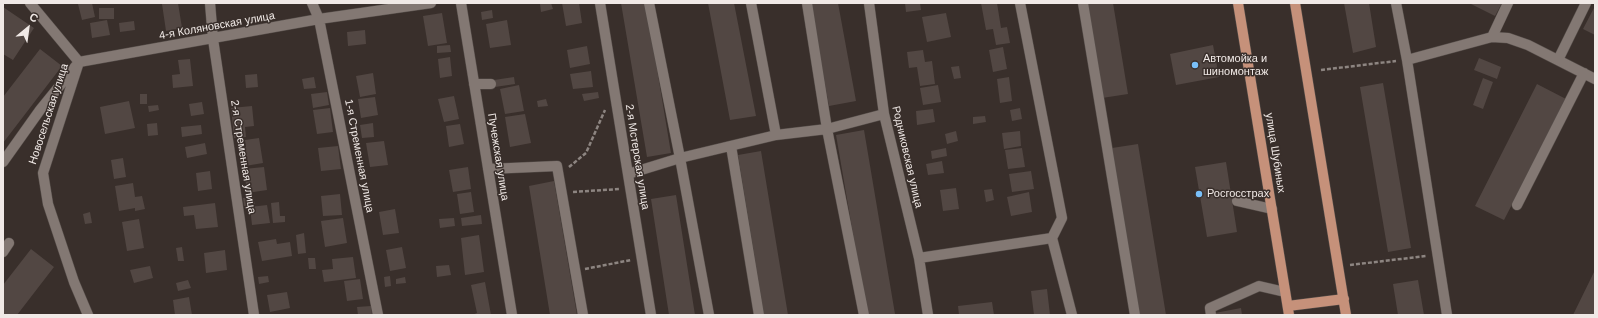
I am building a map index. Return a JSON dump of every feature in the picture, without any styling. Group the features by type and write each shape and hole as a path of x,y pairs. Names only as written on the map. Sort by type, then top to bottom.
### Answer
{"main road":[{"name":"улица Шубиных","path":"1238,3 1289,311 1344,299"},
{"path":"1296,3 1346,315"}],"street":[{"name":"2-я Стременная улица","path":"210,3 213,39 254,315"},
{"name":"1-я Стременная улица","path":"312,3 319,19 378,315"},
{"name":"4-я Коляновская улица","path":"79,62 319,19 431,3"},
{"name":"Пучежская улица","path":"461,3 512,315"},
{"name":"2-я Мстерская улица","path":"600,3 651,315"},
{"path":"649,3 709,315"},
{"path":"751,3 776,135"},
{"path":"807,3 827,129 864,315"},
{"name":"Родниковская улица","path":"868,3 884,114 919,258 928,315"},
{"path":"1020,3 1062,218 1052,238 1072,315"},
{"path":"1083,3 1135,315"},
{"path":"1396,3 1407,60 1447,315"},
{"path":"1492,37 1508,3"},
{"path":"1558,60 1586,3"},
{"name":"Новосельская улица","path":"34,4 79,62 43,173 48,204 74,282 88,315"},
{"path":"1407,60 1492,37 1508,38 1528,45 1595,79"},
{"path":"3,162 40,110 79,62"},
{"path":"1517,205 1584,73"},
{"path":"474,84 491,84"},
{"path":"628,174 680,158 776,135 827,129 884,114"},
{"path":"731,146 759,315"},
{"path":"488,169 557,166 577,271 583,315"},
{"path":"1237,202 1272,209"},
{"path":"919,258 1052,238"},
{"path":"1211,315 1210,308 1259,286 1286,292"}],"path":[{"path":"1321,70 1407,60"},
{"path":"559,174 586,154 614,90"},
{"path":"562,193 630,188"},
{"path":"1350,266 1437,255"},
{"path":"577,271 642,257"}],"building":[{"path":"92,3 95,17 82,20 78,4"},
{"path":"178,3 182,28 166,31 162,4"},
{"path":"551,3 553,9 541,12 540,4"},
{"path":"562,3 579,3 582,23 566,26"},
{"path":"621,3 646,3 671,153 647,157"},
{"path":"708,3 734,3 756,116 730,120"},
{"path":"810,3 838,3 856,101 829,106"},
{"path":"905,3 920,3 921,10 906,12"},
{"path":"981,3 997,3 1001,28 1007,27 1010,43 996,45 993,29 986,30"},
{"path":"1087,3 1113,3 1128,94 1102,98"},
{"path":"1344,3 1369,3 1376,47 1353,53"},
{"path":"1469,3 1502,3 1495,16"},
{"path":"1595,6 1595,35 1583,29"},
{"path":"3,7 34,28 13,60 3,54"},
{"path":"99,8 114,8 114,19 99,19"},
{"path":"492,10 493,18 482,20 481,12"},
{"path":"442,13 447,43 428,46 423,16"},
{"path":"946,13 951,37 927,42 922,17"},
{"path":"107,20 110,35 92,38 90,23"},
{"path":"507,20 511,45 490,48 486,24"},
{"path":"134,21 135,30 120,32 119,23"},
{"path":"365,30 366,44 348,46 347,32"},
{"path":"450,45 451,52 437,53 437,46"},
{"name":"Автомойка и шиномонтаж","path":"1213,45 1219,77 1176,85 1170,54"},
{"path":"587,46 590,64 570,68 567,50"},
{"path":"1003,47 1007,69 993,72 989,50"},
{"path":"40,49 62,66 3,143 3,97"},
{"path":"923,50 925,62 932,61 935,84 920,86 917,67 909,68 907,52"},
{"path":"450,57 452,76 440,78 438,59"},
{"path":"1479,58 1501,67 1497,79 1474,70"},
{"path":"190,59 193,86 173,88 172,75 180,74 178,60"},
{"path":"959,66 961,78 954,79 951,67"},
{"path":"591,71 593,87 573,89 570,74"},
{"path":"373,73 376,94 360,97 356,76"},
{"path":"257,74 258,87 246,88 245,75"},
{"path":"314,77 316,88 304,89 302,79"},
{"path":"514,77 515,84 495,87 494,80"},
{"path":"1009,77 1012,101 1000,103 997,79"},
{"path":"1483,78 1493,82 1483,109 1473,105"},
{"path":"1383,83 1411,248 1388,252 1360,87"},
{"path":"1537,84 1566,99 1504,220 1475,206"},
{"path":"519,85 524,111 505,114 500,89"},
{"path":"938,85 941,102 923,105 920,88"},
{"path":"327,92 329,105 313,108 311,94"},
{"path":"598,92 599,98 584,101 582,94"},
{"path":"140,94 147,94 147,104 140,104"},
{"path":"454,96 459,119 444,122 438,99"},
{"path":"375,97 378,115 361,118 358,99"},
{"path":"546,99 548,106 538,107 537,101"},
{"path":"129,101 135,128 105,134 100,107"},
{"path":"202,102 204,114 191,116 189,104"},
{"path":"158,105 159,110 149,112 148,106"},
{"path":"252,106 254,126 245,127 246,137 234,138 231,108"},
{"path":"330,108 333,132 317,134 313,110"},
{"path":"1020,108 1022,119 1012,121 1010,110"},
{"path":"933,109 935,122 917,125 916,111"},
{"path":"525,114 531,143 510,147 505,117"},
{"path":"985,116 986,122 973,124 973,117"},
{"path":"157,123 158,135 148,136 147,124"},
{"path":"373,123 374,137 362,138 360,125"},
{"path":"460,124 464,144 449,147 446,126"},
{"path":"201,125 202,134 182,137 181,127"},
{"path":"864,130 895,314 891,315 867,315 836,135"},
{"path":"956,131 958,141 947,144 945,134"},
{"path":"1020,131 1021,146 1004,149 1002,133"},
{"path":"259,138 263,163 245,166 242,147 246,147 245,140"},
{"path":"384,141 388,165 370,167 366,143"},
{"path":"205,143 207,154 187,158 185,147"},
{"path":"1138,144 1166,315 1139,315 1112,148"},
{"path":"338,146 341,169 321,171 318,148"},
{"path":"946,148 947,156 932,159 931,151"},
{"path":"1022,148 1025,167 1008,169 1005,150"},
{"path":"761,151 788,315 764,315 738,155"},
{"path":"123,158 126,177 114,179 111,160"},
{"path":"942,161 944,173 928,175 926,164"},
{"path":"1226,162 1237,232 1207,237 1195,167"},
{"path":"264,167 267,190 247,193 244,169"},
{"path":"468,167 471,189 453,192 449,170"},
{"path":"210,171 212,189 198,191 196,173"},
{"path":"1031,171 1034,189 1012,192 1009,174"},
{"path":"554,181 577,315 550,315 529,186"},
{"path":"133,183 135,197 142,196 145,209 135,211 135,208 119,211 115,186"},
{"path":"956,188 959,209 943,211 940,190"},
{"path":"992,189 994,200 986,202 984,190"},
{"path":"471,192 474,212 460,214 457,194"},
{"path":"1029,192 1032,212 1011,216 1007,197"},
{"path":"340,194 342,215 323,216 321,196"},
{"path":"676,195 695,315 669,315 651,199"},
{"path":"253,197 255,204 244,206 243,198"},
{"path":"279,202 280,216 285,216 285,222 273,223 271,203"},
{"path":"215,203 218,227 196,229 194,215 184,216 183,207"},
{"path":"267,205 270,223 252,225 250,207"},
{"path":"395,209 399,233 383,235 379,212"},
{"path":"90,212 92,223 85,224 83,214"},
{"path":"481,215 482,224 462,226 461,218"},
{"path":"343,218 347,243 325,247 321,221"},
{"path":"454,218 455,226 440,228 439,219"},
{"path":"139,219 144,248 127,251 122,222"},
{"path":"304,233 306,253 298,254 296,235"},
{"path":"479,235 484,272 465,275 461,238"},
{"path":"276,239 277,244 290,242 292,256 262,261 258,242"},
{"path":"182,247 184,261 178,261 176,248"},
{"path":"402,247 406,268 390,271 386,250"},
{"path":"31,249 54,267 17,315 3,315 3,285"},
{"path":"225,250 227,270 206,273 204,253"},
{"path":"353,257 356,278 324,282 322,270 333,269 332,259"},
{"path":"308,258 315,258 316,269 309,269"},
{"path":"449,265 451,275 437,277 436,266"},
{"path":"150,266 153,278 134,283 130,270"},
{"path":"1595,270 1595,315 1573,315"},
{"path":"268,276 269,282 259,284 258,277"},
{"path":"390,276 391,286 385,287 384,277"},
{"path":"405,277 406,283 396,284 396,279"},
{"path":"360,279 363,299 347,301 344,281"},
{"path":"188,280 191,288 178,291 176,283"},
{"path":"1418,280 1424,315 1398,315 1393,284"},
{"path":"485,282 491,315 472,315 477,313 471,285"},
{"path":"1047,289 1050,315 1034,315 1031,291"},
{"path":"287,292 290,308 270,312 267,295"},
{"path":"189,297 192,315 175,315 173,300"},
{"path":"992,302 994,315 959,315 958,306"},
{"path":"371,306 372,315 358,315 357,307"},
{"path":"1241,308 1242,315 1215,315 1215,313"}],"place":[{"name":"Автомойка и шиномонтаж","path":"1195,65"},
{"name":"Росгосстрах","path":"1199,194"}]}
